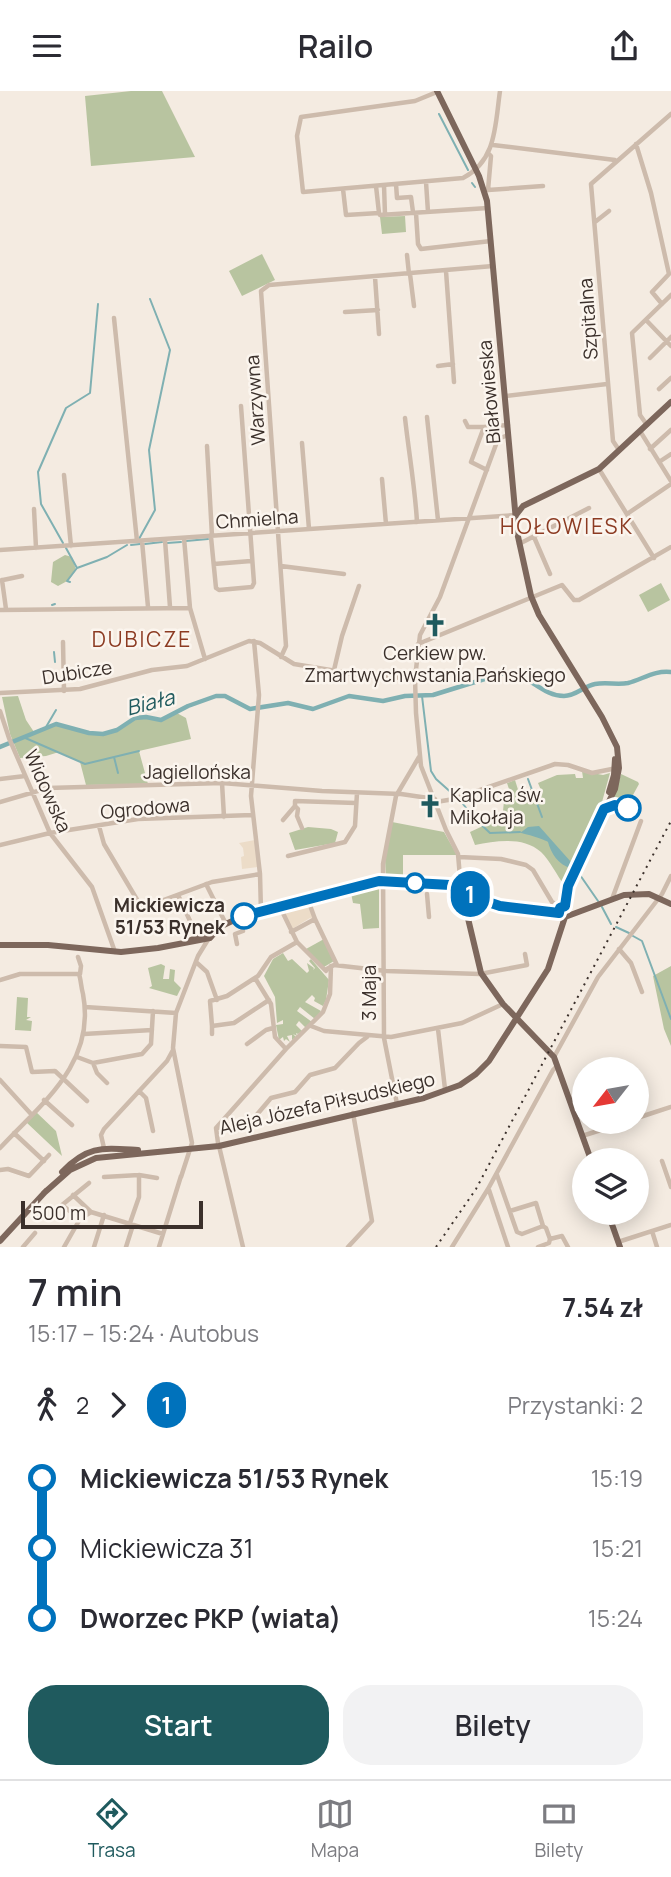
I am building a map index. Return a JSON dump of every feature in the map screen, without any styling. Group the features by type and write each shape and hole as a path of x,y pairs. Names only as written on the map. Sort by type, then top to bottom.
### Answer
{"main road":[{"name":"Białowieska","path":"437,91 475,169 488,208 514,503 519,544 531,596 539,615 617,747 617,768"},
{"path":"516,515 523,506 599,469 671,402"},
{"path":"514,503 523,506"},
{"path":"564,911 572,880 604,809 617,768"},
{"path":"0,945 48,945 115,952 150,949 204,938 240,918 383,881 427,889 450,885 500,906 550,911 583,911 621,895 646,894 671,904"},
{"path":"461,889 481,974 516,1021 554,1057 586,1148"},
{"name":"Aleja Józefa Piłsudskiego","path":"82,1159 218,1145 438,1094 464,1083 489,1061 548,969 564,911"},
{"name":"Aleja Józefa Piłsudskiego","path":"397,1103 445,1089 466,1079 482,1065 516,1021"},
{"path":"100,1157 101,1146"},
{"path":"0,1241 44,1193 101,1146"},
{"name":"Aleja Józefa Piłsudskiego","path":"101,1146 141,1150 190,1148"},
{"path":"612,1225 619,1245"}],"street":[{"path":"437,91 415,101 300,117 297,136 303,192 459,179 475,169 489,154 493,145 499,91"},
{"path":"493,145 616,160 671,115"},
{"path":"636,144 652,193 669,274 652,292 662,304"},
{"path":"489,154 488,190 543,186"},
{"name":"Szpitalna","path":"616,160 591,184 607,384 613,441 619,450"},
{"path":"426,182 428,212"},
{"path":"396,184 397,198 411,197 421,249 491,241"},
{"path":"384,185 385,215"},
{"path":"376,186 379,213"},
{"path":"343,189 346,215 488,208"},
{"path":"594,223 609,211"},
{"path":"407,255 414,306"},
{"name":"Warzywna","path":"281,657 286,646 261,291 269,285 493,266"},
{"path":"446,271 454,382"},
{"path":"375,277 379,334"},
{"path":"647,425 640,415 632,333 671,295"},
{"path":"345,312 377,310"},
{"path":"114,318 148,607"},
{"path":"646,320 669,339 671,346"},
{"path":"650,358 669,339"},
{"path":"438,366 453,364"},
{"path":"659,389 671,378"},
{"path":"505,396 607,384"},
{"path":"207,446 218,589 250,587 254,583 241,406"},
{"path":"427,417 438,520"},
{"path":"405,418 410,468 414,476 417,522"},
{"path":"465,421 470,428 508,425"},
{"path":"484,427 471,462 487,470"},
{"path":"650,449 671,430"},
{"path":"627,514 671,483 640,431"},
{"path":"461,889 459,857 421,767 419,756 415,703 418,644 421,632 440,597 498,442 509,437"},
{"path":"302,443 309,529"},
{"path":"659,463 671,454"},
{"path":"599,469 654,558"},
{"path":"64,475 71,546"},
{"path":"382,479 386,524"},
{"path":"519,544 589,508"},
{"path":"34,509 36,548"},
{"name":"Chmielna","path":"0,550 516,515"},
{"path":"534,537 550,574"},
{"path":"184,538 190,608 205,659"},
{"path":"165,540 170,607"},
{"path":"418,644 562,585 577,601 671,547"},
{"path":"214,564 251,561"},
{"path":"281,566 344,574"},
{"path":"22,576 1,580 3,610 190,608"},
{"path":"334,670 359,586"},
{"name":"Dubicze","path":"0,693 80,689 152,670 187,666 245,641 253,644"},
{"path":"64,642 64,691"},
{"path":"261,912 251,785 259,705 259,683 253,644 266,647 294,664 373,677 415,678"},
{"name":"Widowska","path":"0,711 50,833 92,887 115,952"},
{"name":"3 Maja","path":"397,1103 384,1038 383,859 397,794 419,756"},
{"path":"436,801 454,799 555,764 568,765 592,773 617,768"},
{"path":"414,765 421,767"},
{"path":"0,779 25,776"},
{"path":"222,783 224,817"},
{"name":"Jagiellońska","path":"0,802 55,787 222,783 397,794 436,801"},
{"path":"288,856 345,842 354,831 357,793"},
{"path":"284,820 295,806 295,801 356,803"},
{"path":"295,806 302,828"},
{"name":"Ogrodowa","path":"0,845 50,833 138,819 252,815"},
{"path":"612,899 641,821"},
{"path":"99,826 104,844 142,908 206,884 260,874"},
{"path":"459,857 501,859 526,865 533,870 553,903 564,911"},
{"path":"554,1057 598,977 659,898 671,876"},
{"path":"206,884 226,924"},
{"path":"615,888 621,895"},
{"path":"427,889 429,917"},
{"path":"101,1146 104,1129 170,1056 173,1048 176,1013 204,938 178,895"},
{"path":"243,1247 216,1128 286,1049 323,1012 328,1001 331,967 308,900"},
{"path":"280,907 297,942 331,967 481,974 527,965 525,954"},
{"path":"237,944 235,934 243,931 240,918"},
{"path":"291,932 315,919"},
{"path":"212,1034 210,1001 232,993 255,978 271,957 297,942"},
{"path":"619,949 632,963 642,992"},
{"path":"0,1148 63,1079 77,1057 84,1034 85,1007 78,957"},
{"path":"196,962 206,972 217,1000"},
{"path":"0,980 20,974 79,974"},
{"path":"255,978 269,1000 276,1039 286,1049"},
{"path":"212,1026 234,1023 269,1000"},
{"path":"311,1025 318,1031 384,1038 438,1029 473,1019 503,1004"},
{"path":"85,1007 176,1013"},
{"path":"77,1057 93,1063 142,1054 151,1044 153,1011"},
{"path":"247,1044 266,1030 274,1028"},
{"path":"438,1029 445,1089"},
{"path":"84,1034 152,1030"},
{"path":"216,1128 254,1118 271,1098 295,1092 310,1075 335,1067 367,1037"},
{"path":"0,1046 26,1047 32,1072 52,1070 87,1101"},
{"path":"159,1247 190,1148 190,1131 173,1048"},
{"path":"93,1063 97,1073 107,1083"},
{"path":"452,1247 497,1174 552,1070 557,1066"},
{"path":"0,1080 31,1114"},
{"path":"139,1091 147,1102 153,1131"},
{"path":"44,1100 72,1125"},
{"path":"649,1114 671,1107"},
{"path":"348,1247 372,1221 353,1113"},
{"path":"14,1133 44,1161"},
{"path":"582,1136 588,1134"},
{"path":"0,1170 8,1169 27,1176 49,1155"},
{"path":"662,1161 671,1187"},
{"path":"497,1174 520,1234 543,1226"},
{"path":"126,1247 139,1197 139,1175"},
{"path":"104,1177 139,1175 157,1178"},
{"path":"80,1219 62,1207 89,1183"},
{"path":"488,1189 508,1247"},
{"path":"73,1195 91,1212 163,1234"},
{"path":"510,1211 536,1203 550,1239 550,1243 538,1247"},
{"path":"64,1247 80,1219 91,1212"},
{"path":"94,1247 104,1215"},
{"path":"619,1245 671,1224"},
{"path":"652,1231 657,1247"},
{"path":"25,1246 34,1233"},
{"path":"550,1239 562,1236 568,1247"}],"green space":[{"path":"162,91 195,157 91,166 85,96"},
{"path":"405,216 406,232 382,234 380,217"},
{"path":"262,254 275,280 242,296 229,271"},
{"path":"65,555 72,557 76,570 69,580 58,586 51,582 53,562"},
{"path":"661,583 670,600 648,612 639,595"},
{"path":"18,696 26,720 34,732 56,724 103,734 117,730 135,718 161,720 175,712 186,718 191,739 139,751 148,784 86,785 80,762 59,752 20,758 10,734 2,697"},
{"path":"582,771 603,775 610,773 602,802 564,885 541,852 534,847 509,841 475,845 470,832 483,826 480,823 503,811 502,792 509,789 507,783 515,780 520,796 532,788 534,793 541,790 538,783 557,775 575,774 576,778 583,778"},
{"path":"621,774 639,784 628,804 623,806 613,801"},
{"path":"392,822 444,832 457,855 403,855 403,881 386,879 385,859"},
{"path":"308,827 338,832 335,843 295,850 289,833"},
{"path":"379,887 379,928 363,929 360,904 353,903 351,893"},
{"path":"324,939 334,961 324,967 306,949"},
{"path":"283,953 288,961 292,959 307,973 307,963 313,970 315,968 309,961 311,959 329,980 323,1006 314,1001 312,995 305,1002 321,1011 315,1019 300,1007 297,1011 312,1022 306,1028 299,1021 296,1025 302,1031 296,1033 297,1036 293,1034 296,1037 292,1040 292,1035 287,1036 290,1042 286,1039 284,1041 283,1037 279,1040 276,1025 283,1024 283,1020 277,1023 275,997 264,976 273,959"},
{"path":"161,964 165,966 163,979 169,979 170,969 175,970 174,981 181,988 177,996 149,988 152,986 148,968"},
{"path":"671,966 671,1046 664,1029 653,976"},
{"path":"17,997 28,998 27,1017 31,1017 26,1020 32,1021 31,1031 15,1030"},
{"path":"35,1111 56,1131 62,1156 26,1122"}],"shaded area":[{"path":"255,840 258,867 242,869 241,857 244,856 239,843"},
{"path":"306,903 312,919 292,929 283,910"}],"water":[{"path":"539,826 571,862 571,868 556,858 548,842 520,833 528,827"}],"waterway":[{"path":"439,114 468,170"},
{"path":"472,183 475,187"},
{"path":"139,539 155,510 149,450 170,350 150,299"},
{"path":"63,543 41,504 38,472 66,408 90,393 98,304"},
{"path":"186,541 208,539"},
{"path":"145,544 162,542"},
{"path":"167,543 181,542"},
{"path":"131,545 140,544"},
{"path":"70,582 67,581 77,568 107,557 127,545"},
{"path":"66,548 77,568"},
{"path":"54,652 55,662"},
{"name":"Biała","path":"0,747 56,724 103,734 117,730 135,718 161,720 216,696 225,696 250,709 288,703 313,709 349,696 383,701 405,696 433,695 504,673 520,676 548,692 564,696 595,684 628,683 654,674 671,672"},
{"path":"422,696 431,771 454,795"},
{"path":"46,727 56,710"},
{"path":"23,737 85,764 139,751"},
{"path":"114,757 118,773"},
{"path":"528,779 542,817"},
{"path":"460,800 490,833 520,832"},
{"path":"580,875 598,901"},
{"path":"602,907 611,924"},
{"path":"616,927 629,933"},
{"path":"633,936 642,941 671,1019"}],"railway":[{"path":"436,1247 476,1189 671,821"}],"bus line":[{"name":"1","path":"244,916 379,881 450,885 500,906 559,913 560,908 565,906 568,886 604,809 615,805 628,808"}],"place":[{"name":"Cerkiew pw. Zmartwychwstania Pańskiego","path":"435,625"},
{"name":"Kaplica św. Mikołaja","path":"430,806"},
{"name":"Mickiewicza 51/53 Rynek","path":"244,916"}],"district":[{"name":"HOŁOWIESK","path":"567,526"},
{"name":"DUBICZE","path":"142,639"}]}
